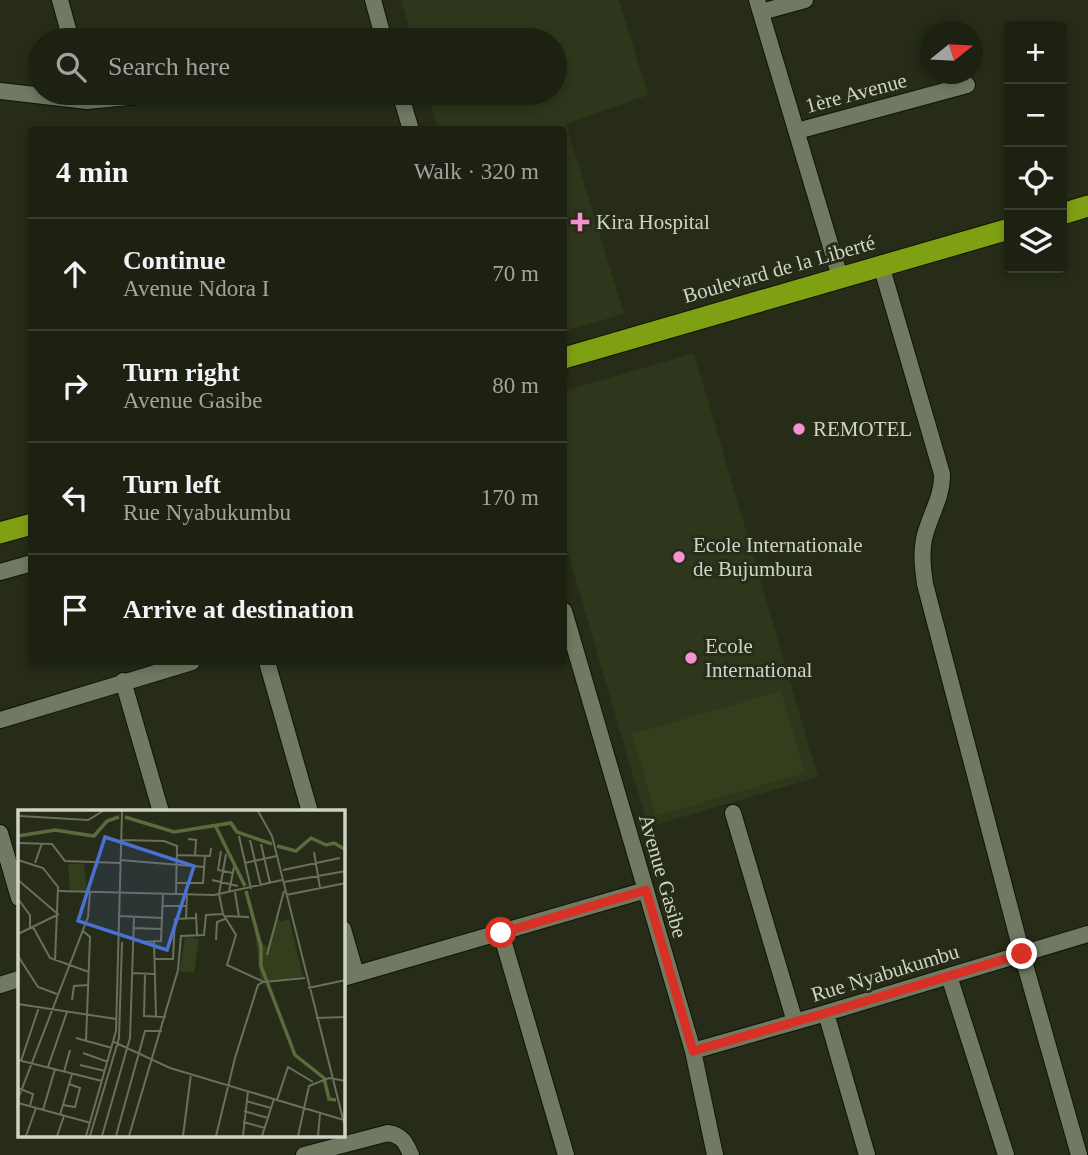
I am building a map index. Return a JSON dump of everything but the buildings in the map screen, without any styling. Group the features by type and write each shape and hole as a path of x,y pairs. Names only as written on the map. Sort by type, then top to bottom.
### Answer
{"highway":[{"path":"1067,212 1088,206"},
{"name":"Boulevard de la Liberté","path":"567,357 1004,230"},
{"path":"0,533 28,525"}],"street":[{"path":"60,0 68,28"},
{"path":"373,0 377,28"},
{"path":"804,0 759,6 840,277"},
{"name":"1ère Avenue","path":"797,131 967,85"},
{"path":"0,91 28,93"},
{"path":"404,105 410,126"},
{"path":"881,265 942,474 943,486 924,537 922,556 925,584 1022,954 1079,1155"},
{"path":"0,572 28,564"},
{"name":"Avenue Gasibe","path":"567,621 693,1051 715,1155"},
{"path":"0,720 181,665"},
{"path":"268,665 309,810"},
{"path":"123,681 160,810"},
{"path":"733,813 795,1022"},
{"path":"0,833 18,895"},
{"path":"345,945 349,976 646,890"},
{"path":"501,933 566,1155"},
{"name":"Rue Nyabukumbu","path":"693,1051 1088,934"},
{"path":"949,976 1006,1155"},
{"path":"0,985 18,979"},
{"path":"826,1013 867,1155"},
{"path":"304,1155 388,1133 396,1134 406,1142 411,1155"}],"shaded area":[{"name":"Kira Hospital","path":"401,0 619,0 648,95 567,126 437,126 431,105 567,105 567,28 409,28"},
{"name":"Kira Hospital","path":"567,127 624,314 567,330"},
{"name":"Ecole International","path":"694,353 818,777 648,827 567,549 567,390"},
{"path":"781,691 805,773 656,816 632,734"}],"place":[{"name":"Kira Hospital","path":"580,222"},
{"name":"REMOTEL","path":"799,429"},
{"name":"Ecole Internationale de Bujumbura","path":"679,557"},
{"name":"Ecole International","path":"691,658"}],"route":[{"path":"501,933 646,890 693,1051 1022,954"}]}
